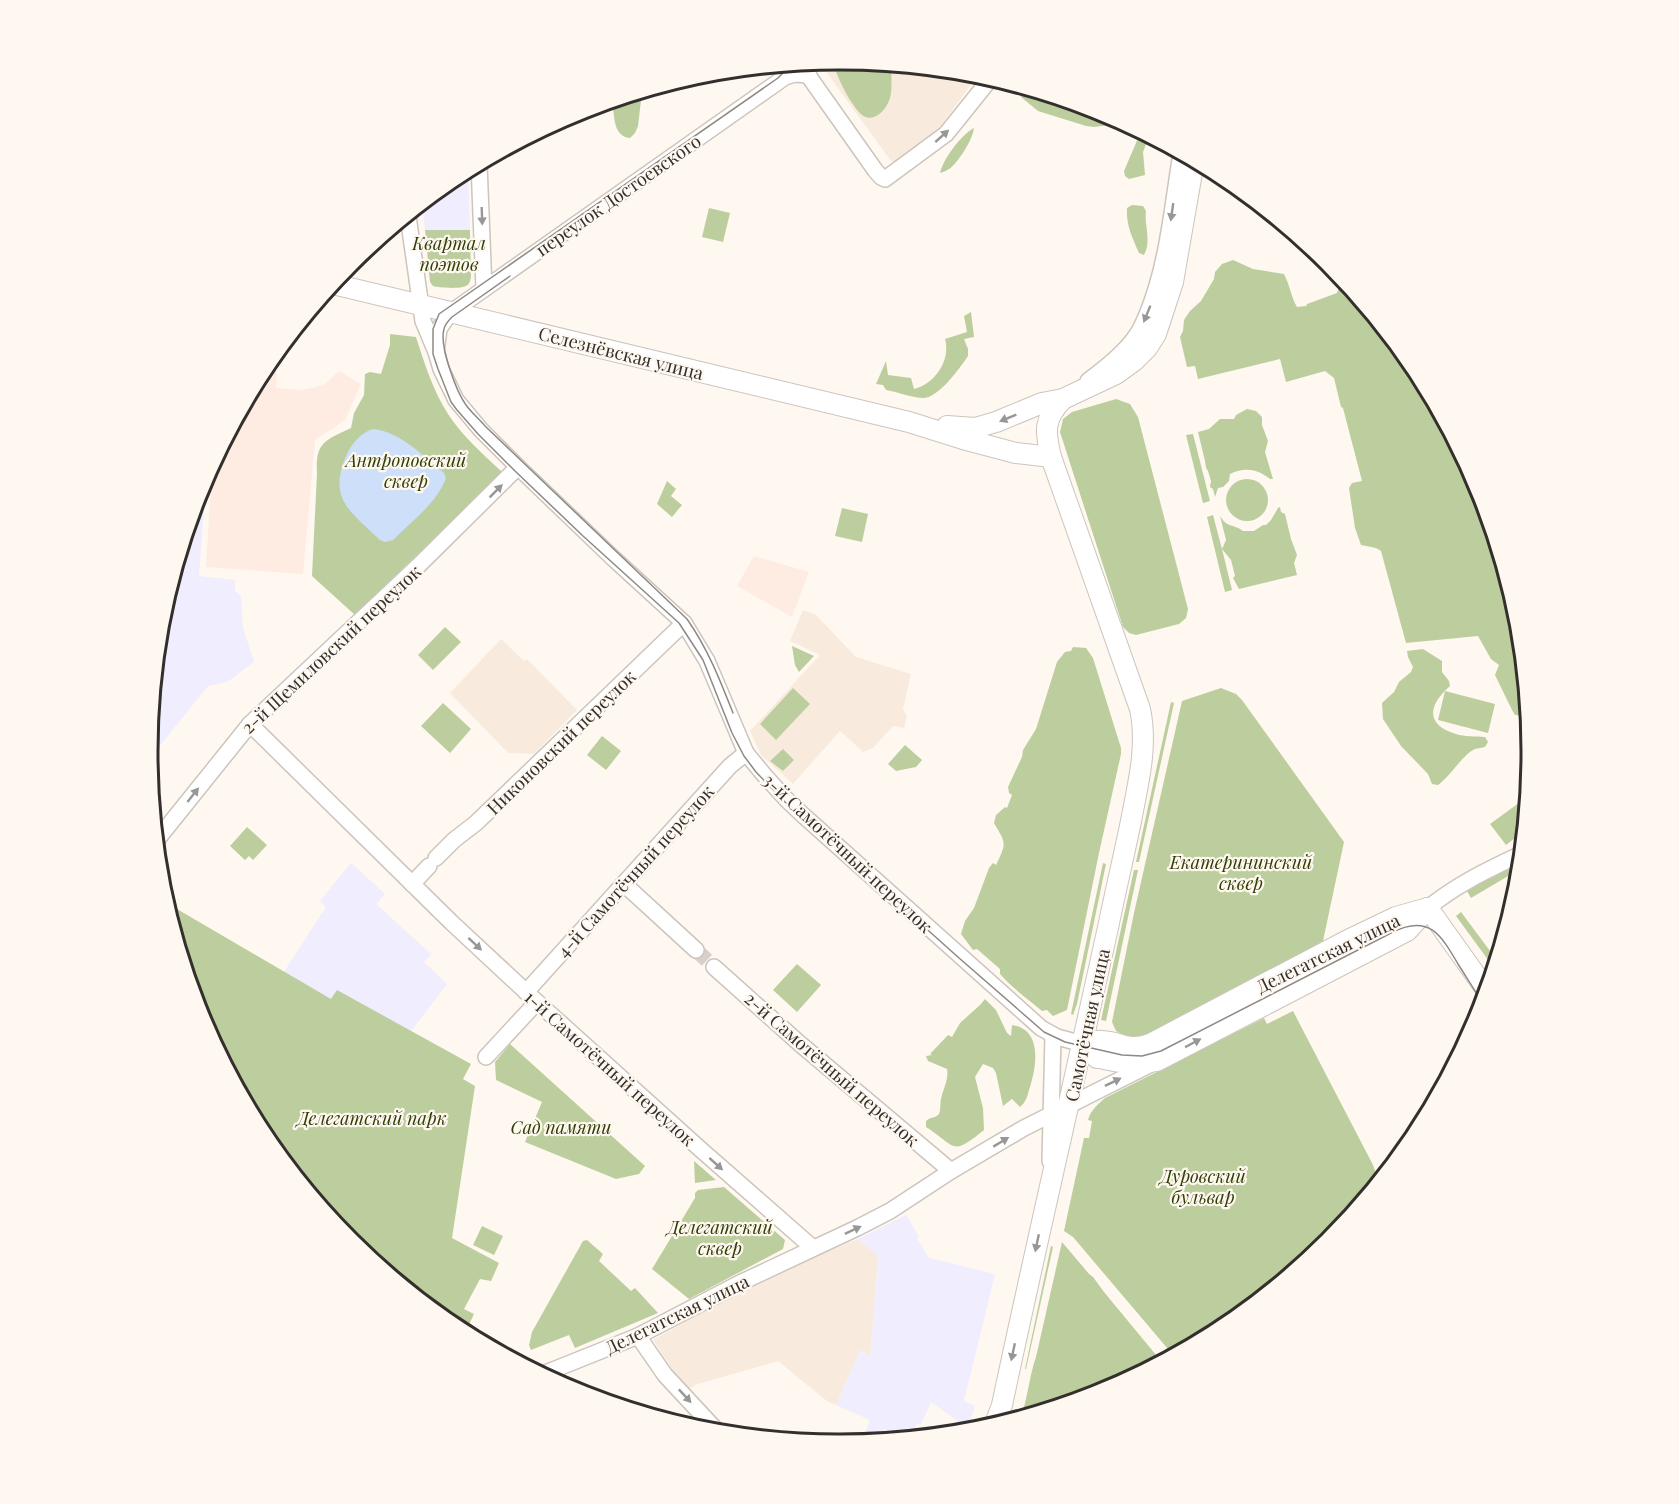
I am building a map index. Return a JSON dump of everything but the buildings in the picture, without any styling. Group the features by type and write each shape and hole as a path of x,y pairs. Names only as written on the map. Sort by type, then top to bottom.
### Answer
{"main road":[{"name":"Селезнёвская улица","path":"909,422 975,428 1042,404 1063,399 1116,374 1134,362 1156,334 1192,169"},
{"name":"Селезнёвская улица","path":"343,286 909,422 1017,453 1051,457"},
{"name":"Самотёчная улица","path":"999,1414 1083,1044 1137,791 1144,742 1140,709 1051,457 1046,426 1053,410 1063,399"},
{"name":"Делегатская улица","path":"1083,1044 1101,1041 1142,1047 1150,1044 1346,941 1396,917 1428,908"},
{"name":"Делегатская улица","path":"1083,1044 1097,1058 1124,1064 1158,1060 1407,931 1428,908"},
{"path":"1428,908 1481,982"}],"street":[{"path":"807,71 875,170 885,179 946,134 984,87"},
{"name":"переулок Достоевского","path":"450,313 782,73"},
{"path":"1063,399 1082,387 1133,340 1166,282 1180,162"},
{"path":"479,174 484,289"},
{"name":"3-й Самотёчный переулок","path":"409,224 423,321 441,369 456,400 481,430 518,467 684,623 707,661 746,753 787,801 1041,1028 1053,1035 1083,1044"},
{"path":"436,352 440,329 450,313"},
{"name":"2-й Щемиловский переулок","path":"163,833 254,727 518,467"},
{"name":"Никоновский переулок","path":"412,884 454,840 476,823 684,623"},
{"name":"1-й Самотёчный переулок","path":"254,727 412,884 532,997 813,1248"},
{"name":"4-й Самотёчный переулок","path":"486,1057 624,884 730,766 746,753"},
{"path":"1428,908 1470,879 1512,858"},
{"path":"624,884 696,950"},
{"name":"2-й Самотёчный переулок","path":"714,967 799,1043 951,1171"},
{"path":"1049,1188 1053,1035"},
{"name":"Делегатская улица","path":"553,1370 638,1336 742,1282 857,1228 890,1211 951,1171 1024,1128 1158,1060"},
{"path":"638,1336 665,1375 707,1420"}],"shaded area":[{"path":"825,71 884,72 928,76 971,84 937,131 895,161 891,161"},
{"path":"468,181 470,230 425,230 423,213"},
{"path":"274,371 277,371 276,388 301,390 313,388 325,384 339,371 361,384 345,420 315,440 303,574 206,567 211,489 249,411"},
{"path":"204,506 199,576 235,580 235,591 241,596 243,628 254,662 227,682 208,686 158,748 159,707 171,619 181,576"},
{"path":"754,556 809,572 792,617 737,586"},
{"path":"803,610 816,615 856,657 911,674 903,709 907,716 904,728 893,726 873,748 863,752 840,731 793,784 761,755 750,731 820,655 790,641"},
{"path":"501,639 524,661 527,659 577,710 534,754 508,753 450,693"},
{"path":"351,863 385,894 376,904 431,954 424,962 447,984 411,1031 337,991 332,1000 284,972 326,907 320,901"},
{"path":"906,1215 929,1258 995,1274 964,1401 975,1406 970,1420 960,1422 931,1402 921,1424 917,1424 915,1429 865,1433 870,1420 836,1405 860,1350 870,1356 878,1256 858,1239"},
{"path":"858,1239 878,1256 870,1356 860,1350 836,1405 828,1402 778,1361 695,1385 690,1389 674,1372 653,1340 735,1294 792,1266"}],"green space":[{"path":"835,70 892,73 890,99 884,110 870,118 862,115 853,105"},
{"path":"1021,97 1059,107 1107,125 1086,126 1038,111"},
{"path":"641,101 638,126 630,138 620,133 615,124 613,110"},
{"path":"974,128 961,156 953,166 940,173 953,148"},
{"path":"1138,139 1146,144 1143,152 1145,175 1129,179 1125,176 1124,171"},
{"path":"1132,205 1143,206 1146,211 1148,239 1144,255 1139,253 1129,225 1127,208"},
{"path":"709,208 730,213 723,242 702,237"},
{"name":"Квартал поэтов","path":"425,230 470,230 471,277 467,285 455,288 433,286 430,282"},
{"path":"1233,260 1253,269 1284,274 1297,307 1306,306 1337,293 1339,289 1380,337 1406,373 1451,451 1485,533 1508,619 1520,715 1515,715 1495,675 1499,665 1491,659 1478,636 1406,643 1381,551 1361,545 1355,528 1349,488 1352,483 1362,481 1334,378 1325,371 1286,382 1280,359 1198,379 1195,366 1187,367 1180,337 1184,320 1201,301 1214,279 1215,272 1222,264"},
{"path":"971,312 974,337 964,339 968,356 949,381 936,393 919,398 886,390 883,385 876,384 886,361 888,375 911,378 914,389 929,382 940,370 946,355 945,339 967,332 964,316"},
{"name":"Антроповский сквер","path":"390,334 416,337 433,386 448,414 466,437 502,472 355,615 312,576 317,463 320,448 324,443 351,428 354,413 364,395 365,374 370,372 381,374 390,345"},
{"path":"1116,399 1130,404 1138,417 1188,609 1186,618 1179,624 1136,635 1129,633 1123,627 1060,432 1063,419 1072,412"},
{"path":"1247,409 1256,411 1262,417 1262,425 1268,441 1265,452 1273,479 1251,470 1241,470 1230,474 1229,481 1223,487 1218,488 1215,497 1210,487 1211,481 1198,432 1209,429 1220,419 1234,419 1236,415"},
{"path":"1193,434 1210,501 1203,503 1186,435"},
{"path":"1247,479 1262,485 1268,500 1262,515 1247,521 1232,515 1226,500 1232,485"},
{"path":"667,481 676,489 671,496 682,505 672,517 657,504"},
{"path":"1280,507 1281,512 1285,514 1297,555 1294,563 1297,575 1239,589 1233,578 1235,576 1231,560 1222,549 1226,540 1220,516 1228,524 1243,531 1254,531 1266,525"},
{"path":"842,508 868,514 862,542 835,536"},
{"path":"1213,515 1232,590 1225,592 1207,517"},
{"path":"445,627 461,642 433,670 418,655"},
{"path":"792,646 814,656 799,672 795,665"},
{"path":"1073,647 1086,648 1093,658 1121,754 1067,1010 1053,1016 1047,1010 1042,1011 1015,989 1000,974 1000,969 977,949 973,950 961,934 965,921 974,908 989,868 993,863 996,865 1002,852 1004,843 994,823 996,815 1005,807 1007,808 1012,795 1008,787 1023,750 1036,729 1057,662 1065,652 1071,651"},
{"path":"1423,649 1442,661 1442,672 1450,686 1437,700 1433,714 1435,720 1446,730 1463,736 1485,737 1488,742 1485,747 1470,752 1438,785 1432,784 1428,774 1401,746 1383,719 1382,703 1394,692 1399,682 1411,672 1413,667 1407,651"},
{"path":"793,688 810,704 776,740 760,724"},
{"name":"Екатерининский сквер","path":"1221,688 1236,694 1242,700 1344,842 1323,941 1315,950 1143,1039 1127,1037 1116,1031 1112,1022 1182,701"},
{"path":"1445,691 1495,704 1488,733 1438,720"},
{"path":"1171,702 1174,703 1139,862 1136,862"},
{"path":"443,703 471,729 450,753 421,726"},
{"path":"602,736 621,751 606,770 587,755"},
{"path":"905,745 922,760 916,767 896,771 888,764"},
{"path":"783,749 794,760 783,771 770,761"},
{"path":"1519,803 1515,838 1506,845 1490,824"},
{"path":"247,827 267,845 253,860 249,856 245,860 230,846"},
{"path":"1103,863 1106,864 1073,1015 1071,1014"},
{"path":"1511,866 1510,875 1471,898 1462,888"},
{"path":"1134,870 1138,870 1106,1021 1101,1020"},
{"name":"Делегатский парк","path":"177,909 331,999 337,990 471,1064 463,1079 475,1086 452,1238 499,1263 491,1281 480,1279 464,1309 474,1314 469,1324 425,1293 390,1264 327,1201 299,1167 249,1093 228,1053 194,971"},
{"path":"1461,912 1491,952 1488,960 1456,916"},
{"path":"797,964 821,985 797,1012 773,990"},
{"path":"985,999 996,1010 1007,1033 1011,1036 1012,1025 1022,1028 1029,1034 1035,1052 1034,1072 1027,1097 1022,1105 1020,1107 1012,1099 1003,1106 996,1073 993,1068 983,1064 975,1077 983,1108 984,1130 965,1144 954,1146 926,1127 926,1121 939,1114 947,1080 947,1069 928,1061 926,1056 932,1055 930,1054 948,1035 952,1037 960,1023"},
{"name":"Дуровский бульвар","path":"1293,1011 1375,1172 1321,1234 1289,1264 1218,1319 1168,1349 1073,1237 1064,1231 1084,1138 1089,1138 1092,1121 1088,1120 1093,1110 1105,1098 1264,1018 1267,1024"},
{"name":"Сад памяти","path":"510,1044 645,1166 639,1174 616,1179 525,1142 542,1102 496,1080 495,1062"},
{"path":"694,1161 716,1180 695,1183"},
{"name":"Делегатский сквер","path":"724,1187 785,1240 783,1249 689,1299 652,1269 695,1198 695,1193 698,1190"},
{"path":"482,1226 503,1236 494,1255 473,1245"},
{"path":"587,1240 603,1254 599,1261 631,1291 635,1288 658,1313 575,1348 569,1335 531,1350 529,1345 532,1332 583,1241"},
{"path":"1062,1242 1156,1355 1100,1382 1023,1408"},
{"path":"1051,1246 1053,1247 1025,1369"}],"water":[{"path":"373,429 393,435 420,452 444,473 446,478 437,496 423,511 393,540 385,542 359,521 345,503 341,493 341,469 349,450 361,435"}],"tunnel":[{"path":"696,950 714,967"}],"tram line":[{"path":"783,73 439,314 433,329 433,354 451,402 457,410 515,471 679,623 703,660 732,733 744,756 756,772 785,802 1044,1032 1065,1042 1122,1055 1142,1056 1161,1051 1393,932 1416,925 1433,930 1439,936 1476,993"},
{"path":"510,276 452,317 444,327 446,356 462,398 485,426 687,619 707,653 733,713"}]}
